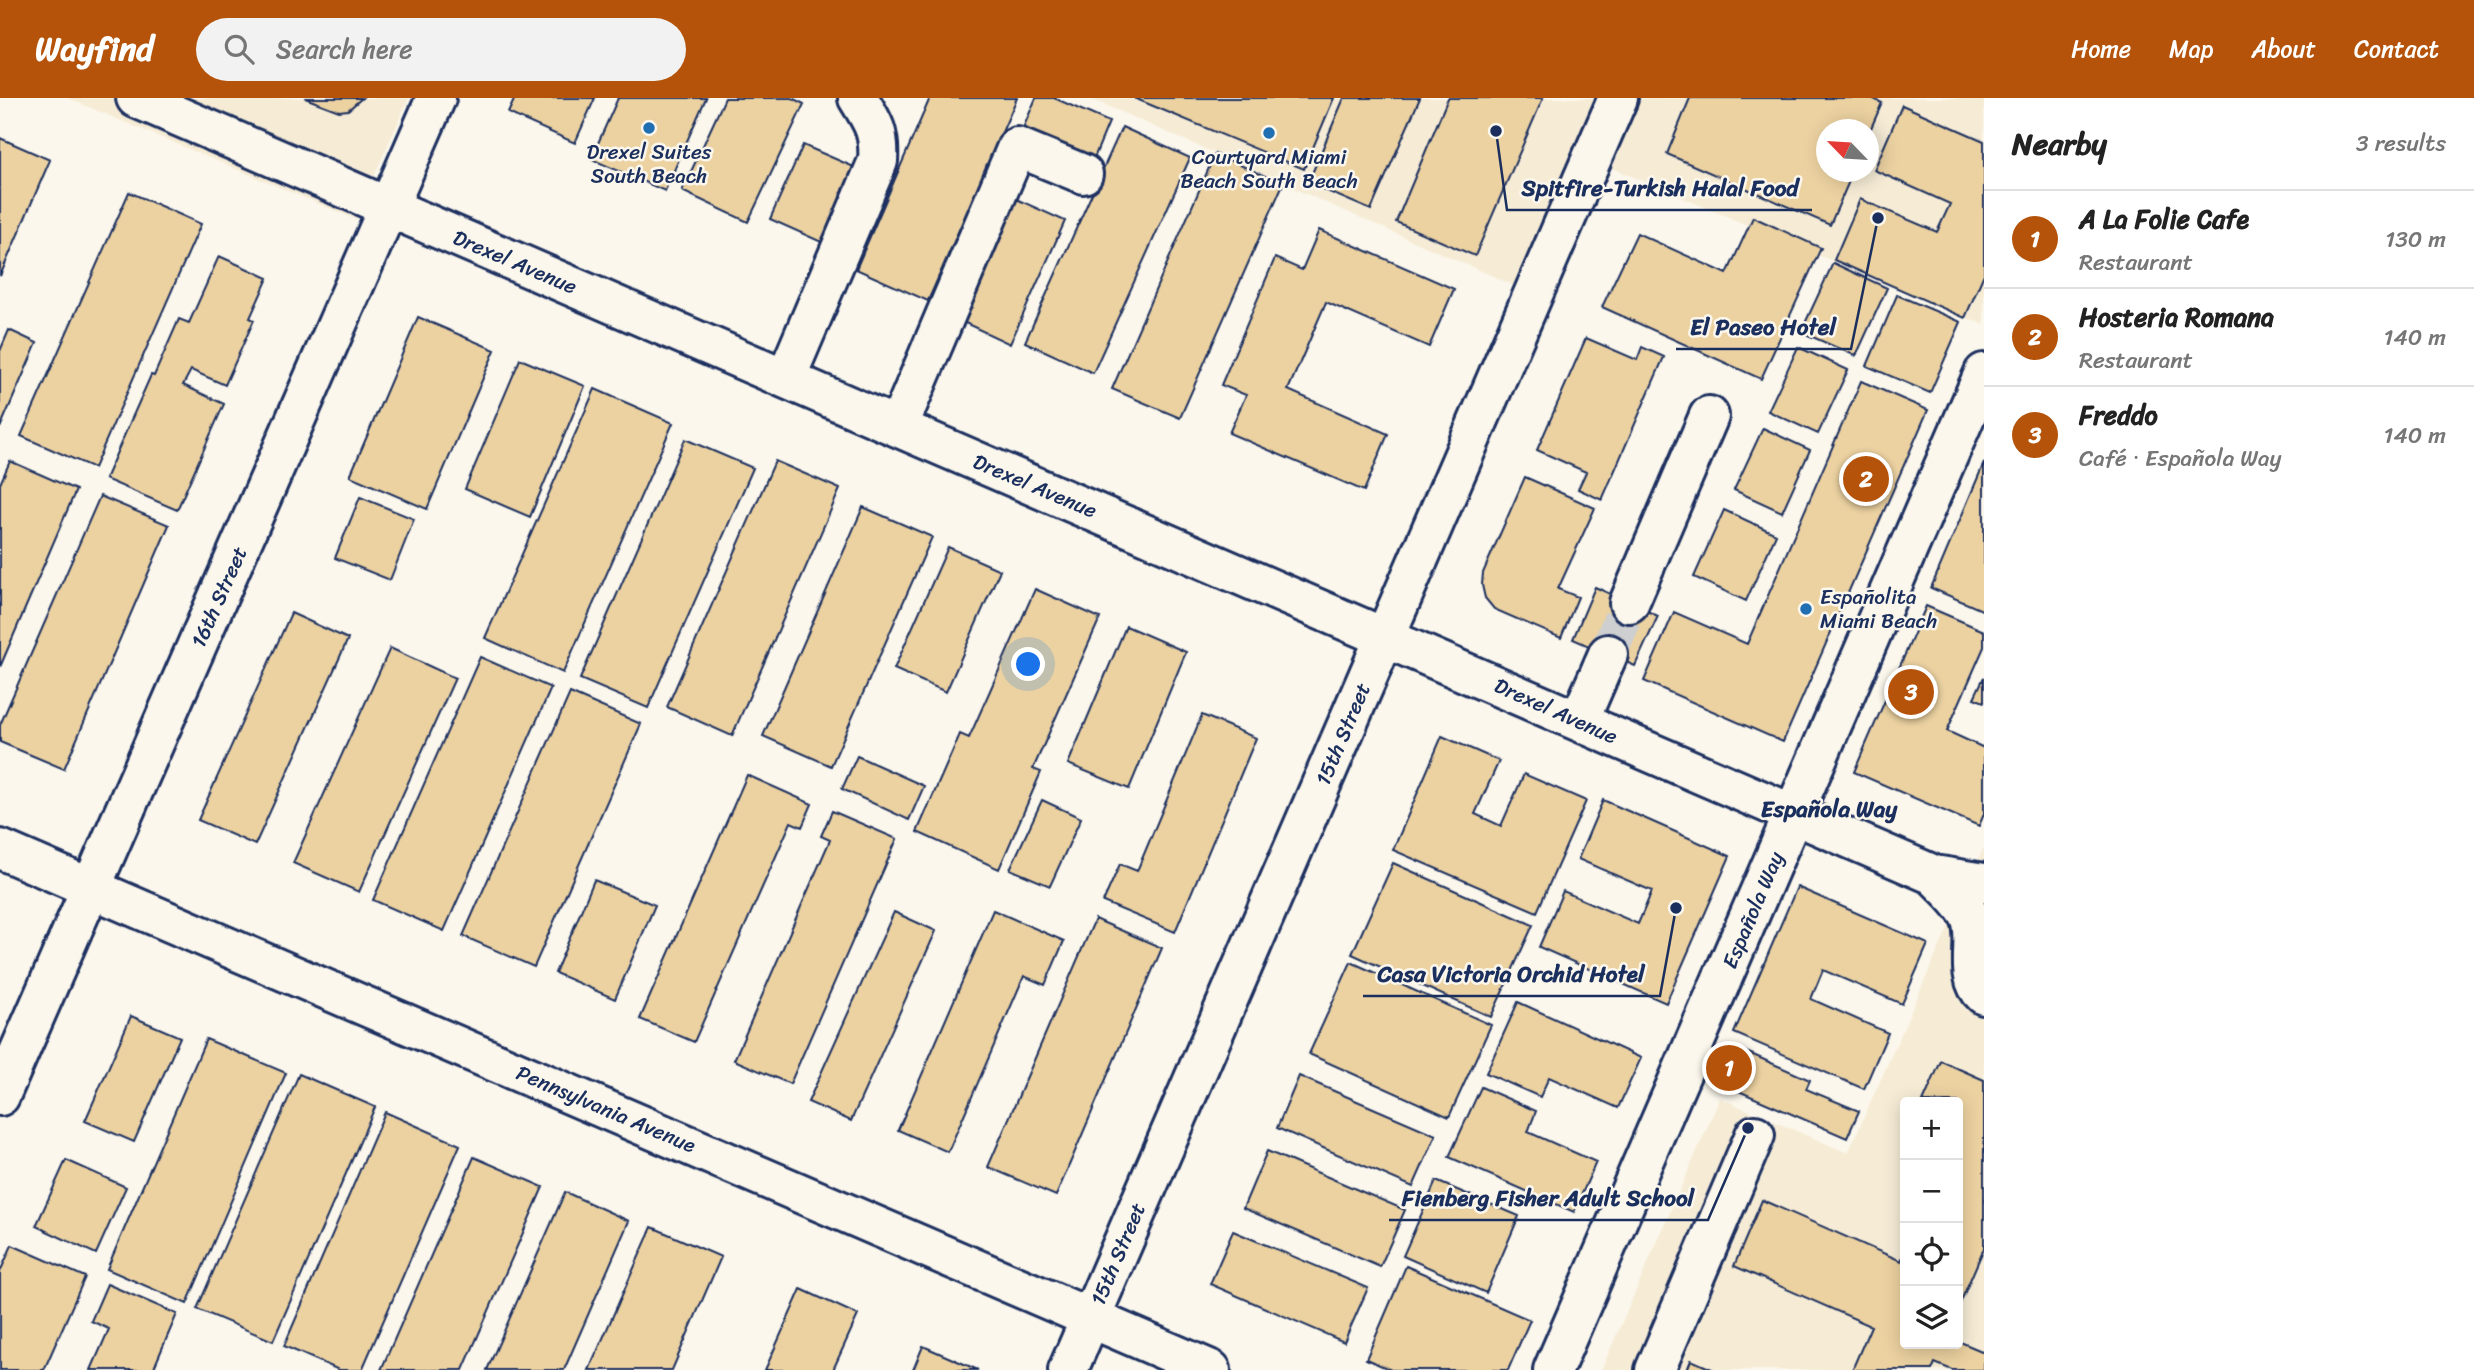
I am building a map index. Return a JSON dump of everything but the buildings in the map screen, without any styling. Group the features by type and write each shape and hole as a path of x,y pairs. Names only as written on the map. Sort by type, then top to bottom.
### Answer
{"street":[{"name":"Drexel Avenue","path":"136,98 1934,875 1984,883"},
{"name":"16th Street","path":"0,1096 436,98"},
{"path":"786,378 878,161 879,142 874,124 858,98"},
{"name":"15th Street","path":"1068,1370 1618,98"},
{"path":"898,427 1017,147 1083,174"},
{"name":"Española Way","path":"1553,1370 1984,373"},
{"path":"1629,603 1709,416"},
{"path":"1579,721 1608,654"},
{"name":"Pennsylvania Avenue","path":"0,849 1211,1370"},
{"name":"Drexel Avenue","path":"1934,875 1970,917 1974,936 1973,965 1978,989 1984,995"},
{"path":"1655,1370 1755,1135"}],"shaded area":[{"path":"67,98 409,98 355,219"},
{"path":"1089,98 1984,98 1984,325 1612,168 1517,287"},
{"path":"1984,847 1984,1370 1601,1370 1720,1098 1848,1153"}],"tunnel":[{"path":"1608,654 1629,603"}],"place":[{"name":"Drexel Suites South Beach","path":"649,128"},
{"name":"Spitfire-Turkish Halal Food","path":"1496,131"},
{"name":"Courtyard Miami Beach South Beach","path":"1269,133"},
{"name":"El Paseo Hotel","path":"1878,218"},
{"name":"Hosteria Romana","path":"1866,479"},
{"name":"Españolita Miami Beach","path":"1806,609"},
{"name":"Freddo","path":"1911,692"},
{"name":"Casa Victoria Orchid Hotel","path":"1676,908"},
{"name":"A La Folie Cafe","path":"1729,1068"},
{"name":"Fienberg Fisher Adult School","path":"1748,1128"}],"district":[{"name":"Española Way","path":"1829,809"}]}
